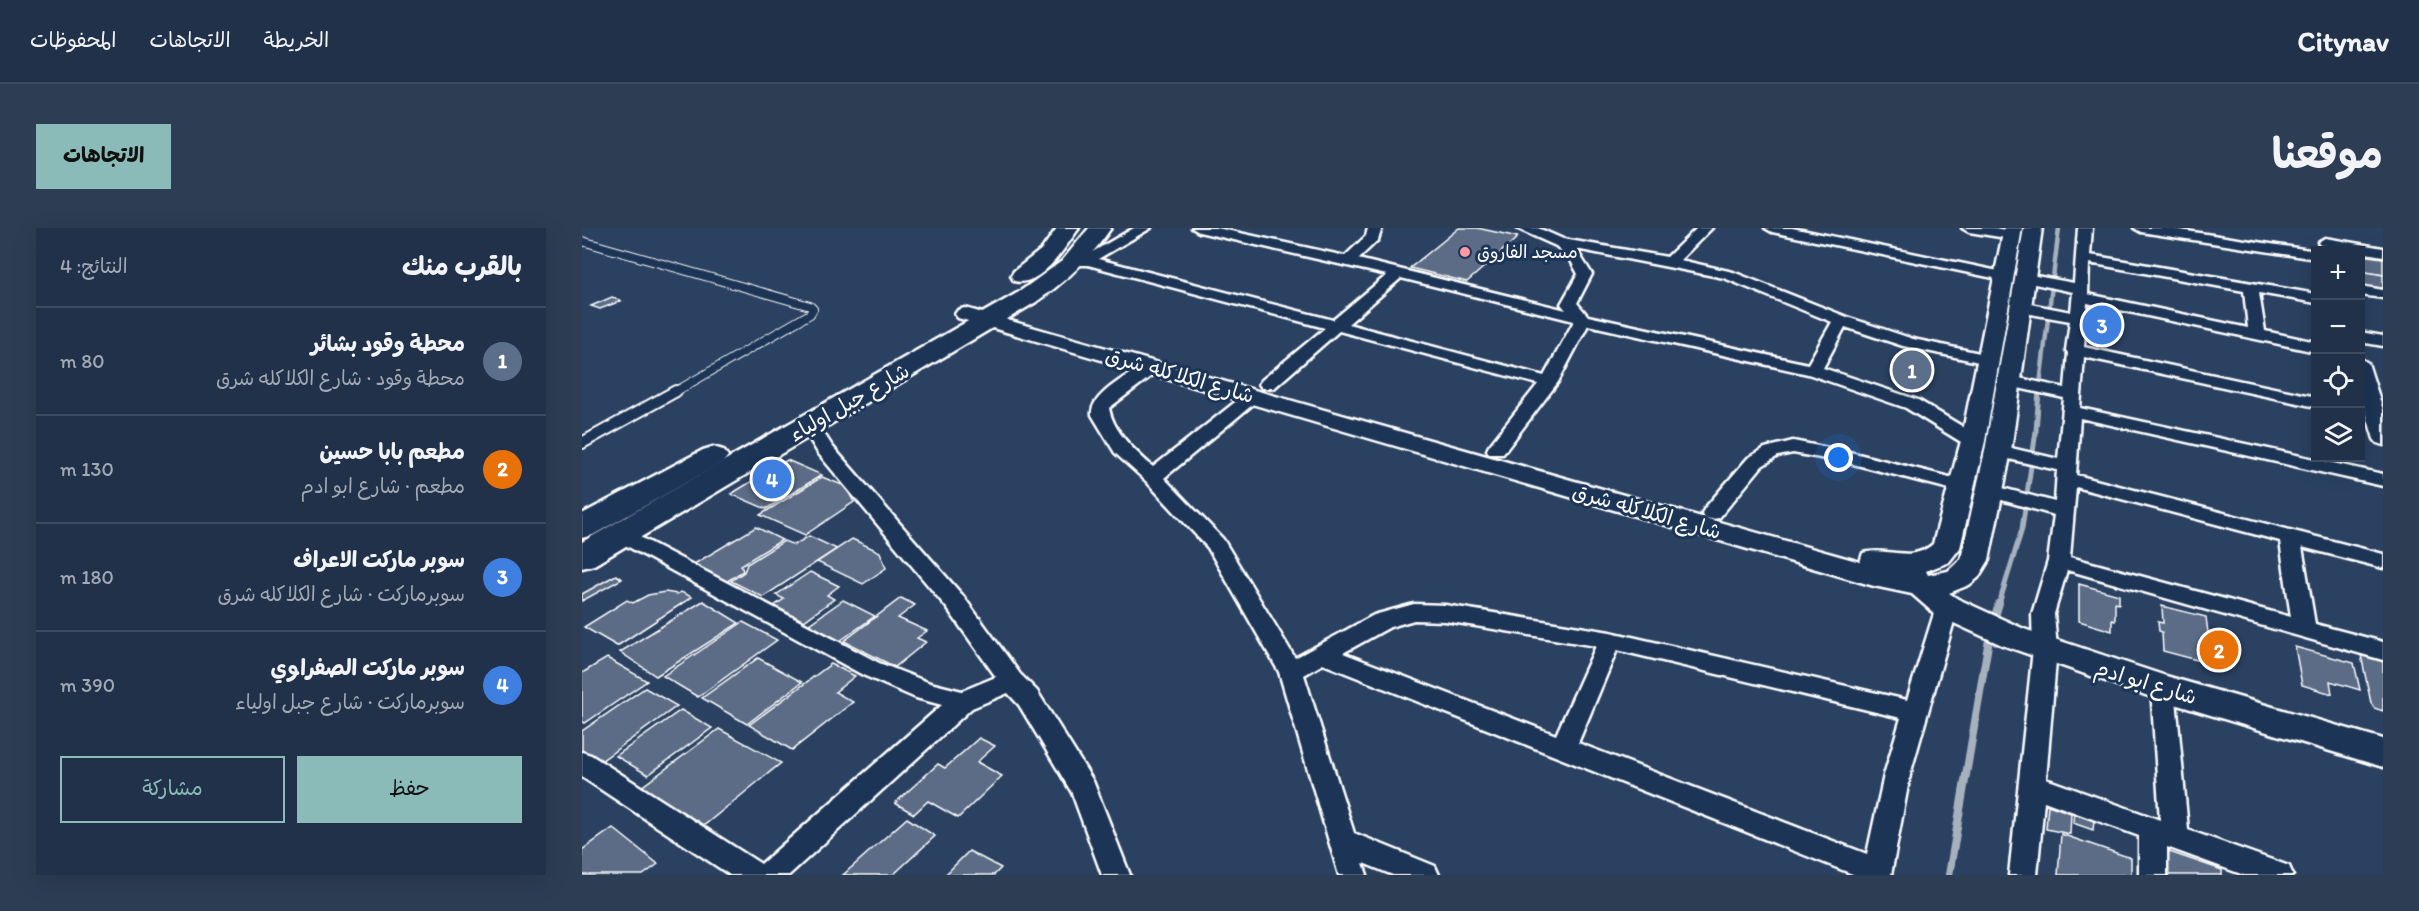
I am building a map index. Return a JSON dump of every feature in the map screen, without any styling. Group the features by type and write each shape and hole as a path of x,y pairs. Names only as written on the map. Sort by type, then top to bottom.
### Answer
{"highway":[{"name":"شارع جبل اولياء","path":"582,557 810,425 985,312 1056,246 1068,228"},
{"name":"شارع جبل اولياء","path":"582,528 1079,262 1100,228"}],"street":[{"path":"1079,262 1144,228"},
{"path":"1199,228 1348,261 1583,319 1813,370 1912,404 1973,441"},
{"path":"1348,261 1373,237 1376,228"},
{"path":"1523,228 1563,243 1728,275 1840,320 1909,344 1988,359"},
{"path":"1670,262 1704,228"},
{"path":"1772,228 2014,277 2311,346"},
{"path":"1969,228 2019,230"},
{"path":"2023,875 2045,649 2043,614 2058,561 2064,511 2074,350 2085,228"},
{"path":"2141,228 2311,254"},
{"path":"2321,228 2326,246"},
{"name":"شارع الكلاكله شرق","path":"1913,576 1946,548 1973,441 1988,359 2014,277 2019,230"},
{"path":"1563,243 1580,263 1585,274 1569,304 1583,319"},
{"path":"2365,250 2383,252"},
{"path":"2083,258 2311,298"},
{"path":"1079,262 1338,326 1549,382"},
{"path":"1153,477 1338,326 1397,274"},
{"name":"شارع الكلاكله شرق","path":"985,312 1261,390 1884,579 1913,576 1954,581 1972,566 1991,491 2020,307 2014,277"},
{"path":"2251,288 2257,334"},
{"path":"2365,291 2383,294"},
{"path":"2020,307 2077,318"},
{"name":"شارع الكلاكله شرق","path":"985,312 1152,367 1261,390 1496,450 1883,563 1913,576"},
{"path":"1496,450 1549,382 1583,319"},
{"path":"1813,370 1840,320"},
{"path":"2365,338 2383,341"},
{"path":"2074,350 2311,401"},
{"path":"1152,367 1104,401 1100,408 1101,415 1122,449 1153,477 1216,544 1291,671 1353,875"},
{"path":"2365,370 2376,390 2368,413 2383,439"},
{"path":"2010,381 2071,403 2383,480"},
{"path":"810,425 825,449 955,602 1012,681 1028,698 1084,789 1116,875"},
{"path":"1712,513 1755,462 1772,452 1793,447 1961,486"},
{"path":"1998,451 2067,473 2383,561"},
{"path":"1991,491 2064,511"},
{"path":"621,534 871,669 925,691 963,701"},
{"path":"2290,536 2304,629"},
{"path":"2058,561 2383,651"},
{"name":"شارع ابو ادم","path":"1913,576 1947,607 1991,628 2045,649 2163,688 2383,753"},
{"path":"1324,655 1878,873 1896,775 1947,607"},
{"path":"1291,671 1324,655 1382,621 1414,612 1444,613 1610,640 1916,712"},
{"path":"1563,748 1610,640"},
{"path":"770,875 963,701 1012,681"},
{"path":"2163,688 2175,836"},
{"path":"582,763 754,875"},
{"path":"2031,785 2279,875"},
{"path":"2153,875 2153,833 2175,836"},
{"path":"1342,841 1425,875"}],"lane":[{"path":"582,241 810,306 813,309 810,314 691,383 582,442"}],"building":[{"name":"مسجد الفاروق","path":"1459,228 1477,228 1518,237 1467,282 1410,268"},
{"path":"2365,256 2383,258 2383,275 2365,272"},
{"path":"2365,272 2383,275 2383,292 2365,289"},
{"path":"612,297 621,301 600,309 591,306"},
{"path":"787,460 822,475 766,509 731,494"},
{"path":"822,477 845,486 854,502 805,535 760,515"},
{"path":"756,527 782,540 741,565 743,571 726,582 694,564"},
{"path":"809,536 837,549 763,597 731,581 744,572 747,564 784,541 794,545"},
{"path":"852,539 880,552 886,568 863,584 817,562"},
{"path":"810,572 839,586 827,595 834,599 804,621 774,606 784,599 776,595"},
{"path":"616,575 622,579 582,601 582,594"},
{"path":"2079,584 2119,595 2119,604 2115,603 2115,621 2112,620 2112,631 2079,621"},
{"path":"665,592 677,594 681,592 692,597 617,646 584,627 627,600 633,603 648,595"},
{"path":"901,598 915,605 898,618 927,631 917,638 926,642 895,667 844,641"},
{"path":"843,600 875,616 837,643 805,627"},
{"path":"703,601 739,623 656,676 620,652"},
{"path":"2162,606 2206,617 2212,664 2163,651 2162,632 2159,631 2158,622 2163,623"},
{"path":"743,622 777,640 698,697 663,676"},
{"path":"2295,647 2354,663 2360,690 2330,681 2332,694 2302,685"},
{"path":"2361,655 2383,661 2383,711 2374,708 2371,703"},
{"path":"607,658 647,681 585,723 582,721 582,673"},
{"path":"758,658 802,682 747,724 702,698"},
{"path":"831,664 855,676 835,692 853,702 792,750 749,725"},
{"path":"645,688 677,706 598,763 582,753 582,731"},
{"path":"681,710 712,728 648,775 616,756"},
{"path":"719,729 781,763 702,827 640,788"},
{"path":"979,738 995,746 977,762 1002,776 958,818 928,801 914,814 895,803 938,764 945,768"},
{"path":"2048,805 2071,813 2070,834 2046,829"},
{"path":"2074,813 2094,820 2093,830 2073,823"},
{"path":"907,818 935,836 893,875 843,875"},
{"path":"613,828 658,864 643,875 582,875 582,850"},
{"path":"2061,834 2131,858 2131,875 2058,875"},
{"path":"2161,849 2222,870 2222,875 2162,875"},
{"path":"969,851 1001,868 994,875 945,875"}],"waterway":[{"path":"2039,393 2059,228"},
{"path":"1999,604 2022,529 2036,431 2039,391"},
{"path":"1993,623 1999,603"},
{"path":"1949,875 1990,633"}],"place":[{"name":"مسجد الفاروق","path":"1465,252"},
{"name":"سوبر ماركت الاعراف","path":"2102,325"},
{"name":"محطة وقود بشائر","path":"1912,370"},
{"name":"سوبر ماركت الصفراوي","path":"772,479"},
{"name":"مطعم بابا حسين","path":"2219,650"}]}
